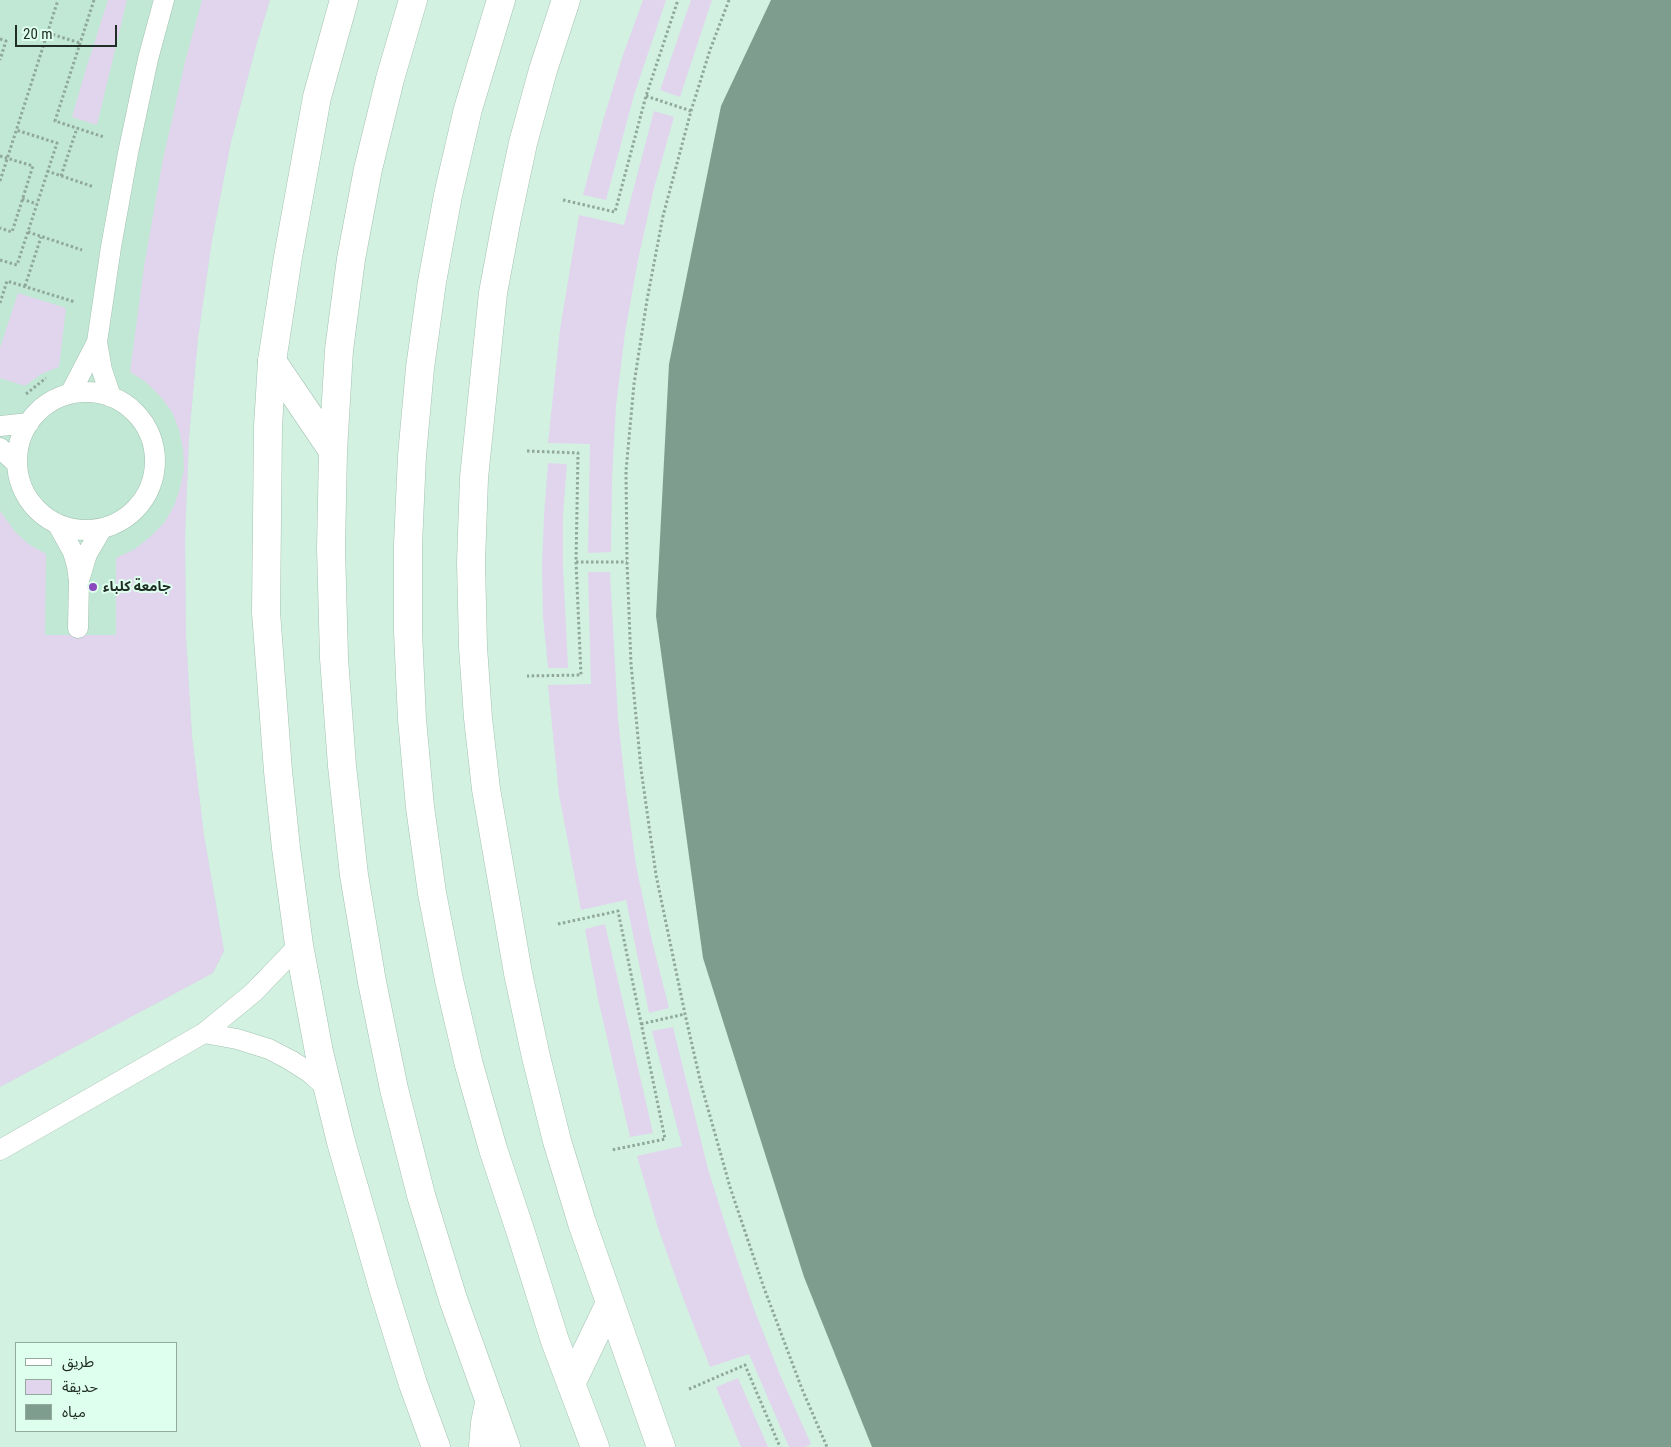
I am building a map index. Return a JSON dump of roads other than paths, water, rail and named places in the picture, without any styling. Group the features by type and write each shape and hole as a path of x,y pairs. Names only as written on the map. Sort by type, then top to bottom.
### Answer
{"main road":[{"path":"344,0 317,97 289,248 272,361 268,436 266,612 286,848 299,945 327,1088 384,1291 413,1384 436,1447"},
{"path":"413,0 390,79 368,168 351,259 339,350 333,451 331,548 334,658 342,766 354,875 394,1089 421,1195 453,1299 506,1447"},
{"path":"501,0 468,109 451,185 432,282 421,359 412,456 408,544 408,651 412,720 420,807 432,893 448,980 469,1065 492,1149 521,1232 555,1342 595,1447"},
{"path":"566,0 543,70 523,144 493,293 474,478 471,562 473,647 478,718 486,788 518,973 536,1058 557,1141 582,1223 609,1305 661,1447"},
{"path":"272,361 333,451"},
{"path":"571,1384 609,1305"},
{"path":"483,1447 485,1424 490,1402"}],"lane":[{"path":"111,397 102,370 97,342 111,247 128,153 148,59 164,0"},
{"path":"70,394 97,342"},
{"path":"84,392 111,397 127,405 140,417 149,432 154,449 156,467 152,484 144,500 132,514 118,523 101,530 86,531 58,525 44,517 34,507 24,494 19,479 18,450 28,423 40,410 54,400 70,394 84,392"},
{"path":"0,426 28,423"},
{"path":"0,448 17,464"},
{"path":"58,525 73,552 79,581 78,628"},
{"path":"79,581 87,554 101,530"},
{"path":"0,1150 204,1033 254,992 299,945"},
{"path":"204,1033 236,1039 269,1049 309,1072 327,1088"}],"water":[{"path":"771,0 1671,0 1671,1447 872,1447 804,1277 703,958 656,616 669,364 721,106"}],"place":[{"name":"جامعة كلباء","path":"93,587"}]}
